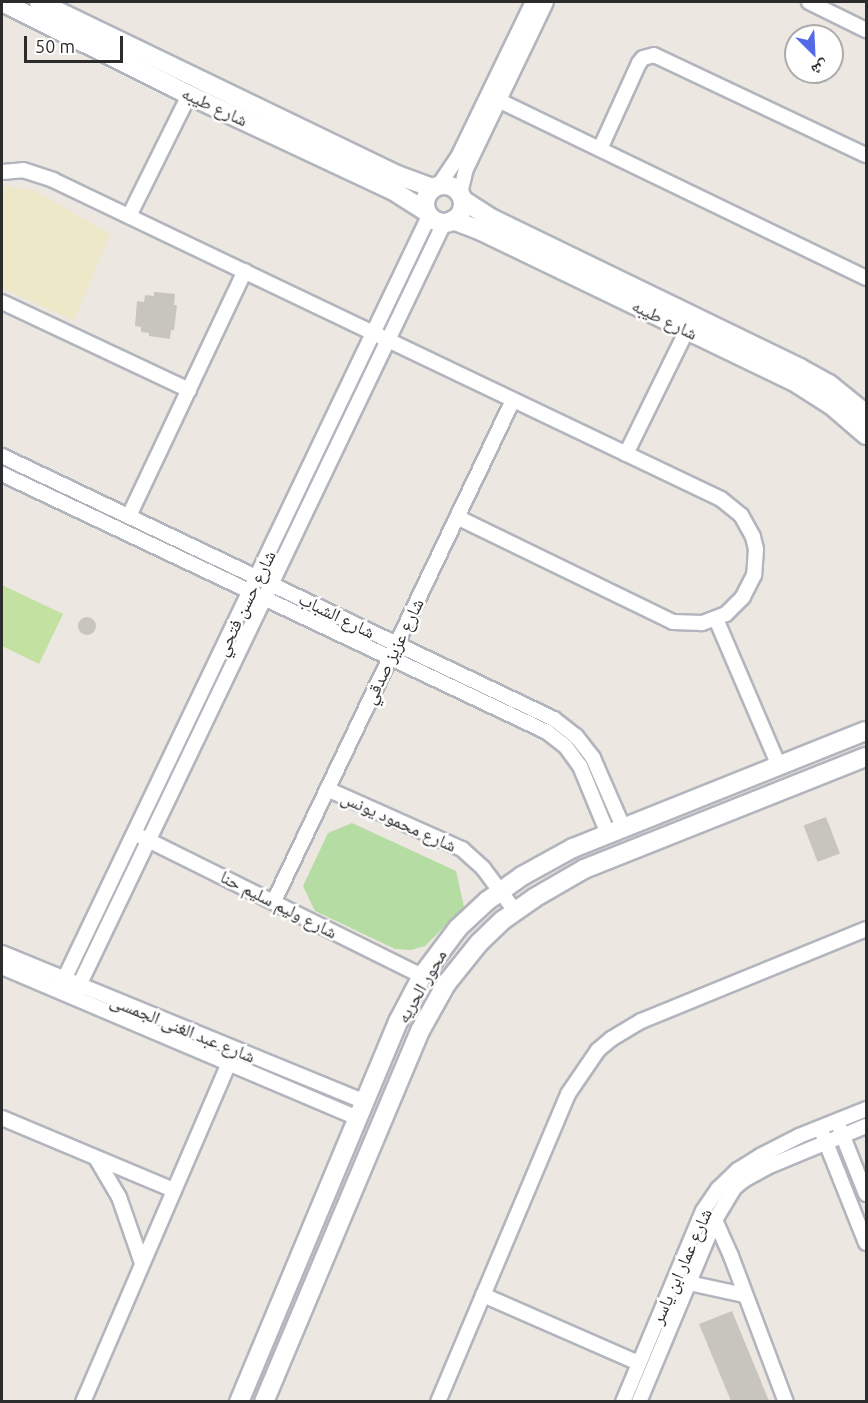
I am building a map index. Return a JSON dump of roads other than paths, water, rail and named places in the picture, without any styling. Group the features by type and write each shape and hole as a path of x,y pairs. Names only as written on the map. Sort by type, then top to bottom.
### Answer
{"main road":[{"name":"شارع طيبه","path":"2,2 189,95 392,190 438,218 481,231 806,388 867,435"},
{"name":"شارع طيبه","path":"39,2 397,175 436,187"},
{"path":"451,186 462,197 461,212 438,218 426,198 436,187 451,186"},
{"name":"شارع طيبه","path":"462,197 489,217 808,372 842,393 867,414"},
{"name":"محور الحريه","path":"239,1401 399,1020 422,976 458,928 501,891 555,856 615,830 867,731"},
{"name":"محور الحريه","path":"264,1401 428,1015 446,984 467,956 515,911 567,878 602,861 867,757"}],"street":[{"path":"436,187 458,157 533,2"},
{"path":"462,197 466,169 546,2"},
{"path":"809,2 865,26"},
{"path":"600,148 639,63 648,55 654,55 867,155"},
{"path":"129,216 189,95"},
{"path":"498,100 867,278"},
{"path":"2,172 23,170 38,174 721,499 732,506 748,525 756,549 754,574 750,586 735,606 716,619 688,624 661,618 457,517"},
{"name":"شارع حسن فتحي","path":"62,985 373,333 438,218"},
{"name":"شارع حسن فتحي","path":"76,991 388,341 438,218"},
{"path":"129,516 245,271"},
{"path":"2,302 189,390"},
{"path":"626,454 687,330"},
{"name":"شارع عزيز صدقي","path":"274,901 513,400"},
{"name":"شارع الشباب","path":"2,456 566,727 593,758 615,830"},
{"name":"شارع الشباب","path":"2,474 557,739 580,766 615,830"},
{"path":"716,619 779,766"},
{"name":"شارع محمود يونس","path":"327,789 462,849 483,868 515,911"},
{"name":"شارع وليم سليم حنا","path":"135,833 422,976"},
{"path":"438,1401 568,1094 598,1050 618,1034 641,1021 867,929"},
{"name":"شارع عبد الغنى الجمسى","path":"2,953 62,985 362,1110"},
{"name":"شارع عبد الغنى الجمسى","path":"2,967 62,985"},
{"name":"شارع عبد الغنى الجمسى","path":"76,991 229,1063 362,1110"},
{"path":"83,1401 229,1063"},
{"name":"شارع عمار ابن ياسر","path":"622,1401 710,1199 738,1170 780,1146 867,1109"},
{"path":"2,1118 173,1190"},
{"path":"837,1121 867,1194"},
{"name":"شارع عمار ابن ياسر","path":"639,1401 726,1198 744,1180 825,1142 867,1126"},
{"path":"819,1128 867,1243"},
{"path":"96,1158 119,1197 142,1263"},
{"path":"715,1220 786,1401"},
{"path":"689,1283 744,1295"},
{"path":"483,1295 639,1363"}]}
